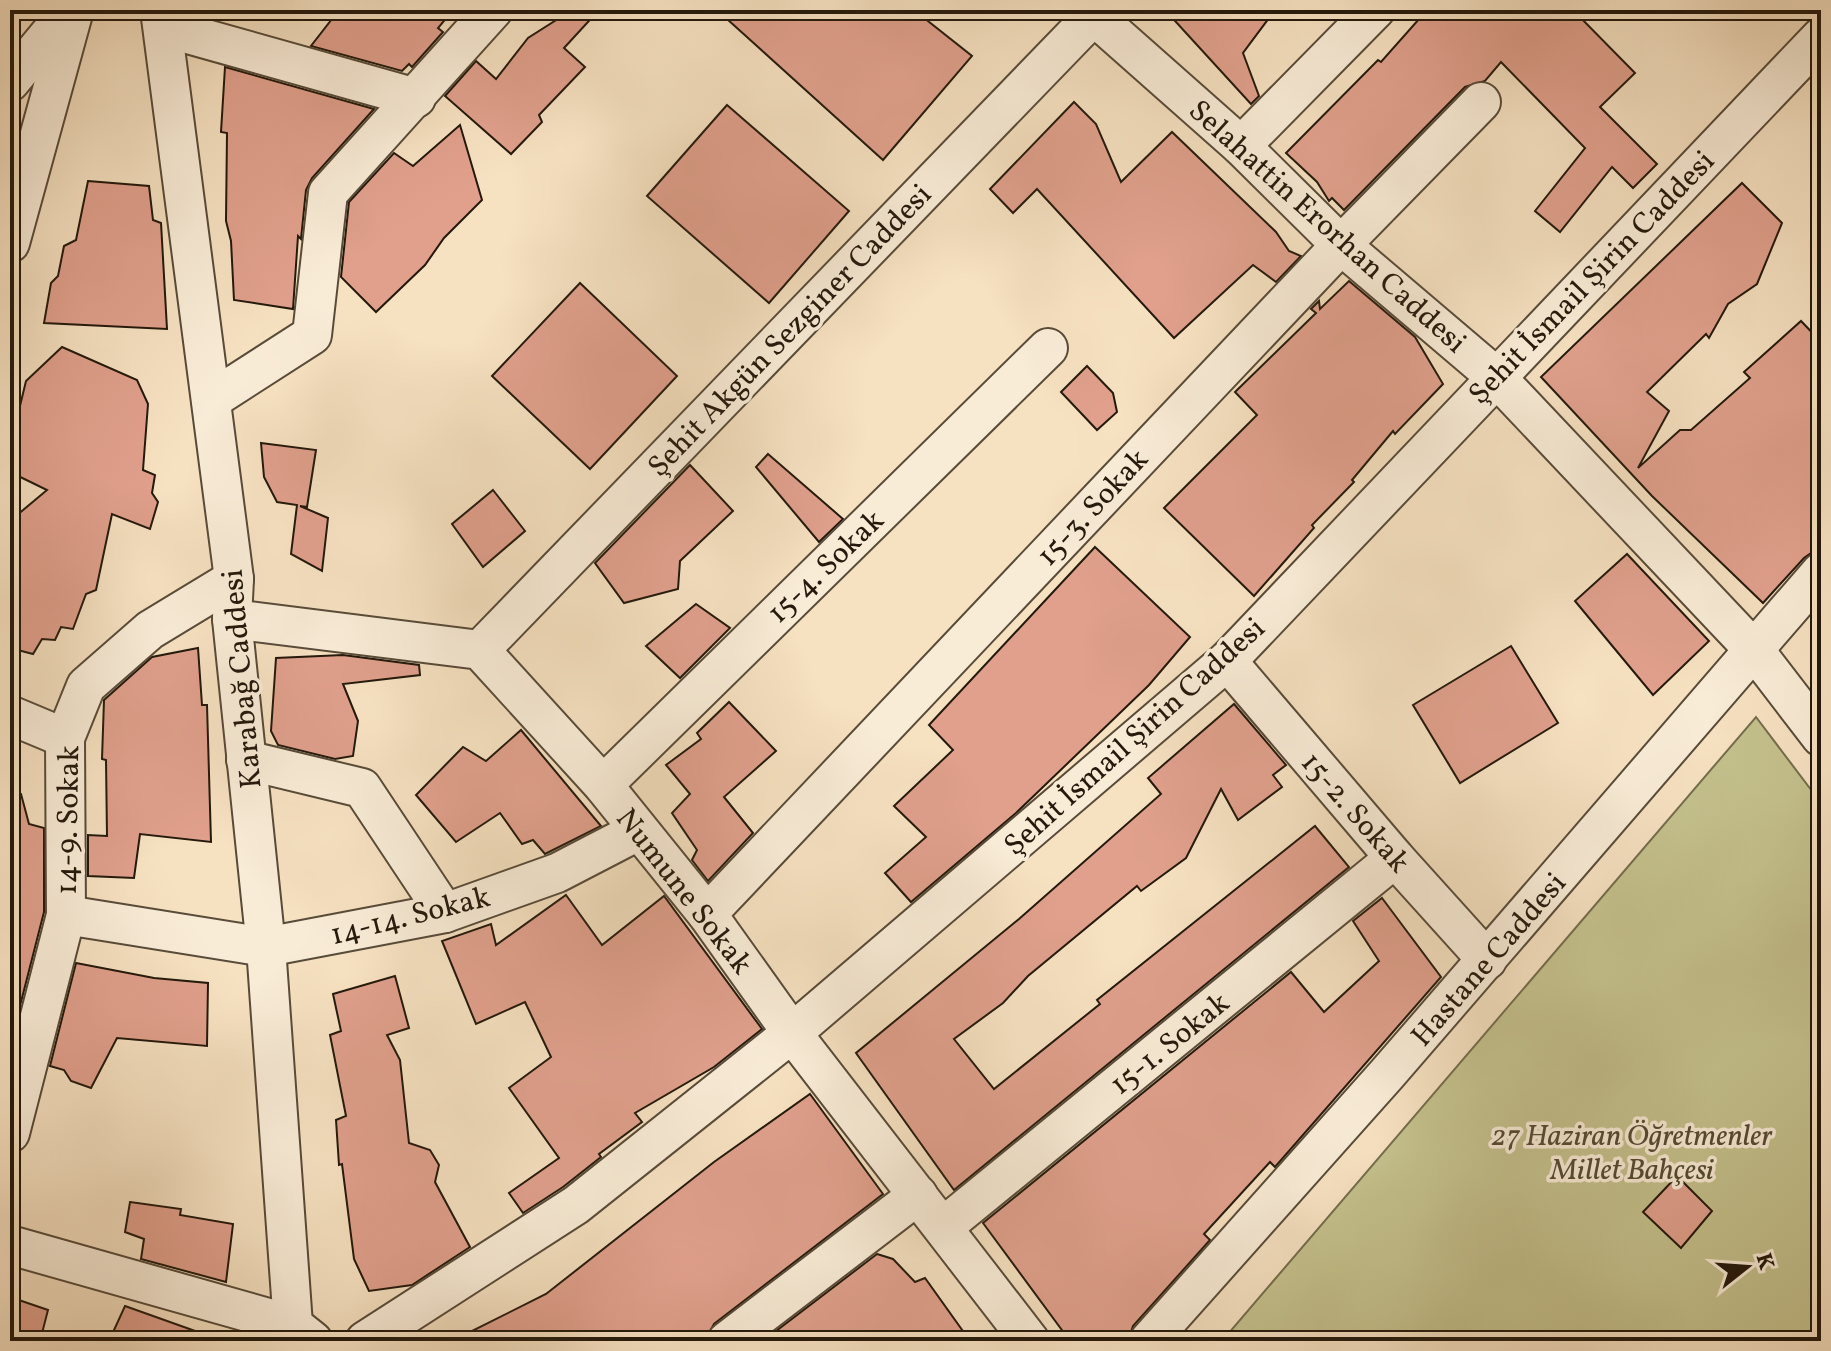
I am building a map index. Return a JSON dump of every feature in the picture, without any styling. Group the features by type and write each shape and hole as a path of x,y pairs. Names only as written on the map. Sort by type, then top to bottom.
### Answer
{"street":[{"path":"10,82 71,10"},
{"path":"10,243 71,10"},
{"path":"211,400 312,335 328,193 493,10"},
{"path":"1241,146 1375,10"},
{"name":"Selahattin Erorhan Caddesi","path":"1091,12 1241,146 1341,245 1495,376 1755,651 1821,737"},
{"name":"Şehit Akgün Sezginer Caddesi","path":"480,650 1091,12"},
{"path":"162,18 416,98"},
{"name":"Karabağ Caddesi","path":"162,18 234,579 232,619 266,947 299,1336"},
{"name":"Şehit İsmail Şirin Caddesi","path":"365,1341 576,1205 792,1033 1227,661 1821,37"},
{"name":"15-3. Sokak","path":"707,914 1341,245 1481,102"},
{"name":"15-4. Sokak","path":"603,785 1048,348"},
{"name":"Hastane Caddesi","path":"1149,1341 1487,960 1821,572"},
{"name":"14-9. Sokak","path":"10,1133 66,915 65,738 86,686 150,630 234,579"},
{"path":"232,619 480,650"},
{"name":"Numune Sokak","path":"480,650 603,785 707,914 792,1033 1030,1341"},
{"name":"15-2. Sokak","path":"1227,661 1395,858 1487,960"},
{"path":"10,715 65,738"},
{"path":"246,760 362,788 445,913"},
{"name":"14-14. Sokak","path":"66,915 266,947 445,913 557,873 638,831"},
{"name":"15-1. Sokak","path":"943,1227 1395,858"},
{"path":"727,1341 918,1195"},
{"path":"10,1245 299,1336"}],"green space":[{"name":"27 Haziran Öğretmenler Millet Bahçesi","path":"1756,717 1821,803 1821,1341 1222,1341"}],"building":[{"path":"339,10 453,10 438,28 443,32 412,67 409,64 402,71 311,46"},
{"path":"572,10 599,10 564,48 585,67 539,115 542,122 511,154 445,96 476,61 496,79 528,38"},
{"path":"717,10 914,10 972,56 883,160"},
{"path":"1165,10 1275,10 1243,53 1259,96 1251,104"},
{"path":"1427,10 1573,10 1635,73 1600,107 1657,164 1633,188 1612,167 1560,232 1535,211 1585,148 1501,62 1485,81 1465,87 1344,210 1332,198 1329,201 1317,182 1286,153 1378,60 1381,62"},
{"path":"225,67 374,109 312,178 306,190 301,239 298,236 293,309 234,300 231,241 226,221 227,133 221,132"},
{"path":"1074,102 1096,124 1121,182 1172,132 1276,232 1289,251 1301,256 1276,282 1253,265 1174,338 1037,189 1013,213 990,189"},
{"path":"727,105 849,211 769,303 647,196"},
{"path":"460,125 482,200 444,238 425,265 376,312 341,277 349,202 394,153 413,166"},
{"path":"88,181 149,186 153,220 161,223 167,329 44,323 51,283 58,276 64,246 76,240"},
{"path":"1742,183 1782,223 1757,284 1728,304 1709,338 1706,334 1647,392 1669,411 1638,468 1680,430 1691,430 1750,378 1744,372 1801,321 1821,342 1821,546 1804,558 1763,603 1652,496 1541,377"},
{"path":"1349,281 1415,337 1443,384 1395,434 1393,431 1352,480 1354,482 1312,525 1314,528 1254,596 1164,508 1257,415 1235,392 1316,313 1311,309 1319,301 1320,309"},
{"path":"580,283 677,376 590,469 492,376"},
{"path":"62,347 137,380 148,404 143,470 155,475 152,493 158,502 150,529 112,514 96,590 86,594 73,629 61,627 55,640 42,639 33,654 10,648 10,521 47,490 10,472 10,424 19,410 26,381"},
{"path":"1087,366 1113,393 1117,412 1097,430 1061,392"},
{"path":"261,443 316,450 307,507 300,506 328,518 322,571 291,554 297,505 277,502 264,477"},
{"path":"768,454 843,519 819,542 756,467"},
{"path":"690,465 733,511 680,561 678,589 624,603 595,563"},
{"path":"493,490 525,531 483,567 452,524"},
{"path":"1095,547 1190,637 1149,685 1016,813 911,902 885,873 926,837 894,806 953,750 929,725"},
{"path":"1627,554 1709,641 1653,695 1575,601"},
{"path":"696,604 730,628 680,678 646,646"},
{"path":"1511,646 1558,723 1460,783 1413,705"},
{"path":"198,648 202,705 207,705 211,842 140,834 134,878 88,876 88,835 107,836 106,760 102,759 104,700 152,657"},
{"path":"343,655 419,665 420,675 343,684 358,721 353,756 335,759 278,745 271,731 276,658"},
{"path":"729,702 776,751 724,797 753,833 708,881 692,860 697,850 672,813 690,794 666,765 701,739 697,733"},
{"path":"1234,704 1286,765 1273,775 1282,787 1238,820 1221,789 1186,858 1141,891 1137,886 1028,976 1003,1003 954,1039 994,1089 1100,1004 1097,1000 1315,826 1349,867 954,1190 856,1053 1019,919 1161,794 1148,778"},
{"path":"521,730 601,826 545,854 533,840 522,844 500,813 456,842 416,795 463,747 486,761"},
{"path":"21,794 29,824 44,828 44,912 10,1045 10,795"},
{"path":"566,895 602,945 664,896 762,1029 714,1067 635,1113 642,1122 599,1154 601,1157 563,1187 523,1213 509,1193 559,1158 509,1088 551,1057 525,1002 476,1024 442,941 491,924 496,945"},
{"path":"1382,898 1441,977 1275,1167 1270,1162 1204,1234 1210,1240 1133,1326 1128,1341 1070,1341 983,1223 1291,972 1324,1012 1379,961 1353,921"},
{"path":"76,963 154,978 208,983 207,1046 117,1038 91,1088 71,1081 64,1070 50,1066"},
{"path":"395,976 409,1028 387,1035 400,1060 409,1143 430,1150 439,1165 435,1182 470,1247 412,1285 369,1291 354,1259 342,1164 339,1165 336,1120 346,1116 330,1035 341,1031 333,994"},
{"path":"810,1094 883,1194 714,1324 705,1341 452,1341 546,1294 714,1162"},
{"path":"1677,1176 1712,1211 1681,1248 1643,1212"},
{"path":"130,1202 181,1209 180,1215 233,1224 226,1282 141,1259 144,1239 125,1232"},
{"path":"877,1254 893,1259 915,1282 925,1278 970,1341 763,1341"},
{"path":"10,1297 48,1310 40,1341 10,1341"},
{"path":"125,1306 212,1337 212,1341 109,1341"}]}
